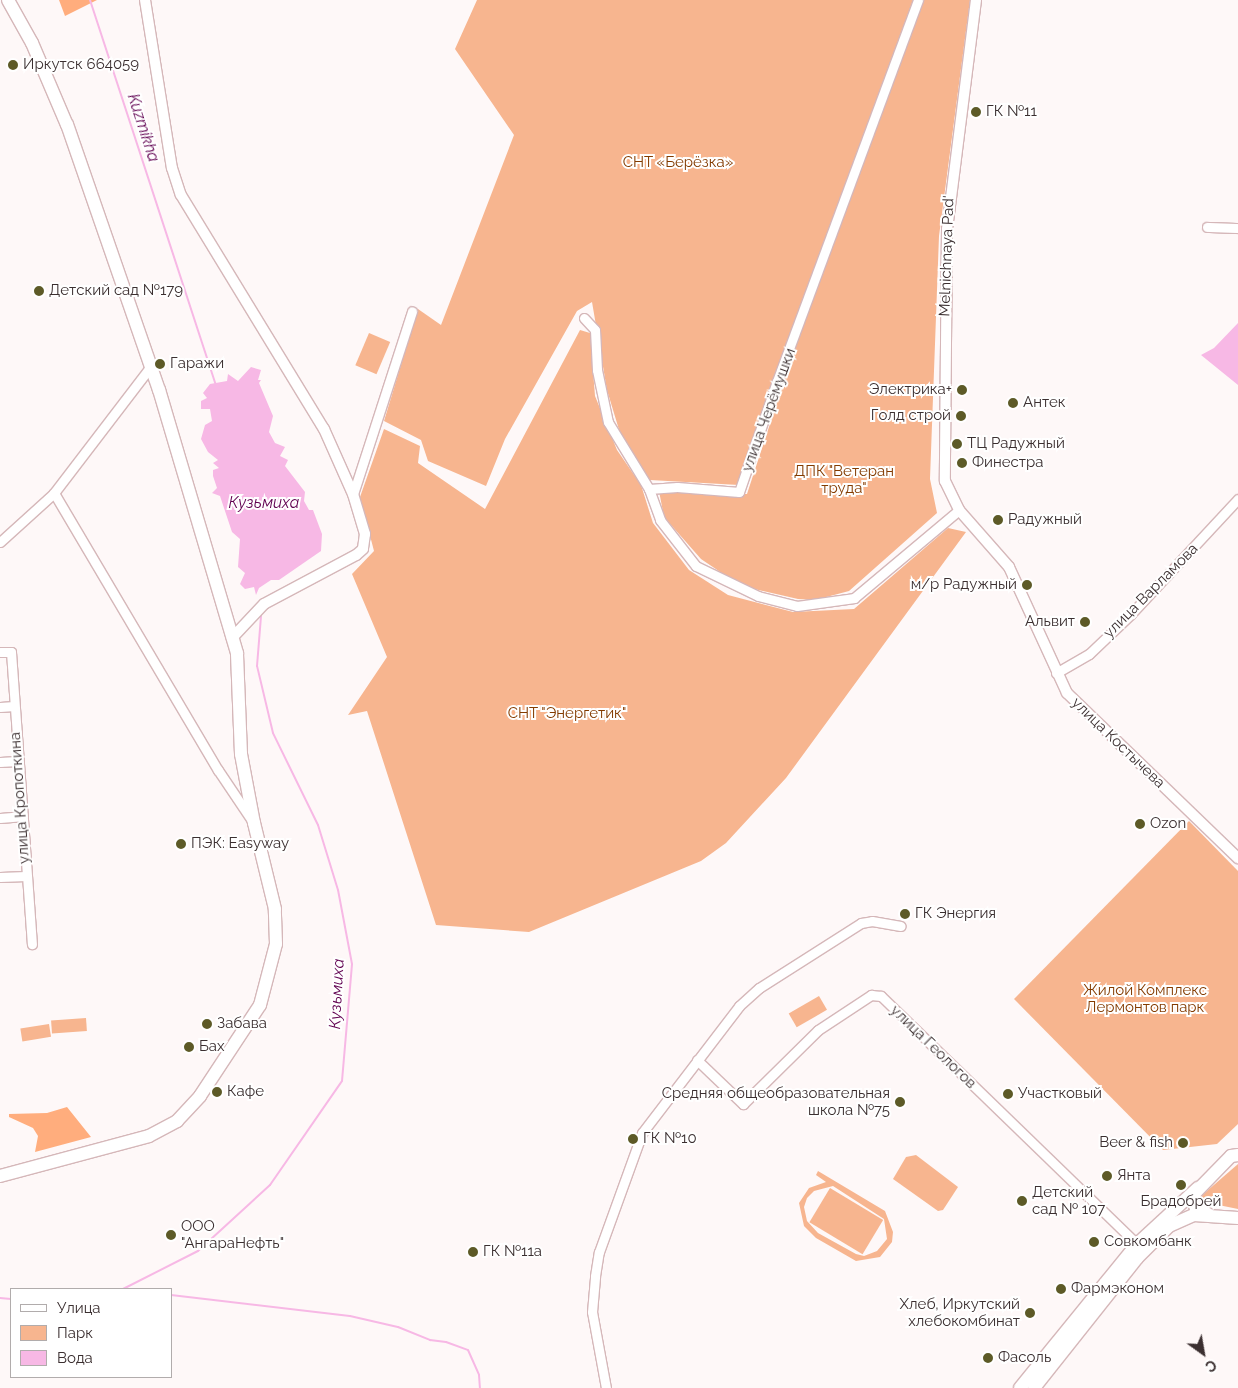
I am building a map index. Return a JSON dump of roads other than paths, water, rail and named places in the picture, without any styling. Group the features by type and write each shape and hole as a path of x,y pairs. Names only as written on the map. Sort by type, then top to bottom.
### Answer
{"main road":[{"path":"0,1176 149,1136 177,1121 200,1096 260,1005 276,944 275,909 254,823 241,754 240,677 232,638 151,366 67,125 32,44 8,0"},
{"path":"1020,1388 1137,1244 1236,1153"},
{"path":"1198,1188 1192,1196 1193,1205 1218,1216"},
{"path":"1034,1388 1137,1258 1169,1226 1194,1215 1238,1217"}],"street":[{"path":"145,0 172,168 181,195 324,429 353,494 365,534 363,549 264,604 232,638"},
{"name":"улица Черёмушки","path":"649,489 678,487 739,492 777,381 918,0"},
{"name":"Melnichnaya Pad'","path":"959,510 945,480 946,262 950,181 976,0"},
{"path":"1207,227 1238,228"},
{"path":"353,494 412,311"},
{"path":"584,318 595,330 598,370 608,422 649,489 660,520 696,566 718,579 758,596 797,606 854,598 959,510"},
{"path":"0,542 54,493 151,366"},
{"path":"54,493 225,782 254,823"},
{"name":"улица Варламова","path":"1056,673 1089,654 1132,614 1238,500"},
{"name":"улица Костычева","path":"959,510 1009,567 1056,673 1083,711 1238,858"},
{"name":"улица Кропоткина","path":"0,652 11,652 17,761 32,944"},
{"path":"0,707 14,706"},
{"path":"0,762 17,761"},
{"path":"0,818 21,816"},
{"path":"0,877 26,876"},
{"path":"606,1388 592,1312 599,1252 642,1133 739,1006 758,988 861,923 872,921 901,926"},
{"name":"улица Геологов","path":"698,1060 743,1104 818,1030 871,995 881,996 1137,1244"}],"water":[{"path":"1238,323 1238,385 1201,355 1214,348"},
{"name":"Кузьмиха","path":"251,367 261,370 258,380 261,380 259,383 273,416 269,432 275,443 285,447 280,456 288,460 285,466 305,492 304,501 309,510 313,510 322,534 321,551 279,580 271,580 259,588 256,595 254,587 245,589 240,584 245,573 238,567 240,539 232,532 220,496 212,493 217,488 213,470 219,468 213,463 218,460 208,452 201,439 205,425 212,421 210,409 201,409 201,401 207,398 203,393 210,384 227,381 228,374 238,381"}],"waterway":[{"name":"Kuzmikha","path":"90,0 216,385"},
{"name":"Кузьмиха","path":"125,1288 198,1251 270,1185 342,1081 352,964 338,890 318,825 273,733 257,666 261,616"},
{"name":"Кузьмиха","path":"172,1295 350,1316 398,1327 430,1340 446,1342 468,1350 479,1375 480,1388"},
{"name":"Кузьмиха","path":"0,1298 10,1299"}],"place":[{"name":"Иркутск 664059","path":"13,65"},
{"name":"ГК №11","path":"976,112"},
{"name":"Детский сад №179","path":"39,291"},
{"name":"Гаражи","path":"160,364"},
{"name":"Электрика+","path":"962,390"},
{"name":"Антек","path":"1013,403"},
{"name":"Голд строй","path":"961,416"},
{"name":"ТЦ Радужный","path":"957,444"},
{"name":"Финестра","path":"962,463"},
{"name":"Радужный","path":"998,520"},
{"name":"м/р Радужный","path":"1027,585"},
{"name":"Альвит","path":"1085,622"},
{"name":"Ozon","path":"1140,824"},
{"name":"ПЭК: Easyway","path":"181,844"},
{"name":"ГК Энергия","path":"905,914"},
{"name":"Забава","path":"207,1024"},
{"name":"Бах","path":"189,1047"},
{"name":"Кафе","path":"217,1092"},
{"name":"Участковый","path":"1008,1094"},
{"name":"Средняя общеобразовательная школа №75","path":"900,1102"},
{"name":"ГК №10","path":"633,1139"},
{"name":"Beer & fish","path":"1183,1143"},
{"name":"Янта","path":"1107,1176"},
{"name":"Брадобрей","path":"1181,1185"},
{"name":"Детский сад № 107","path":"1022,1201"},
{"name":"ООО \"АнгараНефть\"","path":"171,1235"},
{"name":"Совкомбанк","path":"1094,1242"},
{"name":"ГК №11а","path":"473,1252"},
{"name":"Фармэконом","path":"1061,1289"},
{"name":"Хлеб, Иркутский хлебокомбинат","path":"1030,1313"},
{"name":"Фасоль","path":"988,1358"}],"park label":[{"name":"СНТ «Берёзка»","path":"678,163"},
{"name":"ДПК \"Ветеран труда\"","path":"844,480"},
{"name":"СНТ \"Энергетик\"","path":"567,714"},
{"name":"Жилой Комплекс Лермонтов парк","path":"1145,998"}]}
